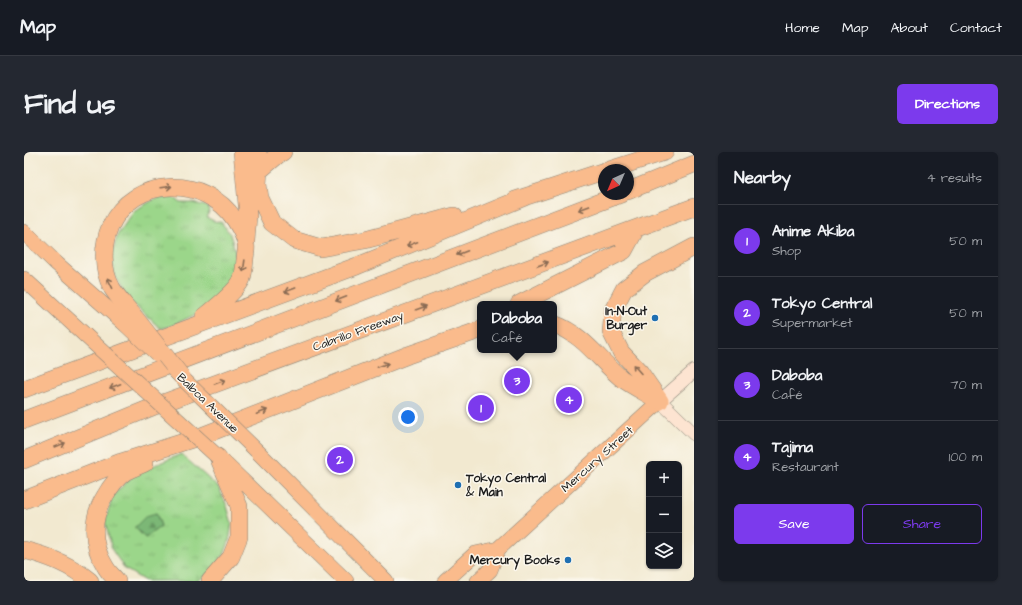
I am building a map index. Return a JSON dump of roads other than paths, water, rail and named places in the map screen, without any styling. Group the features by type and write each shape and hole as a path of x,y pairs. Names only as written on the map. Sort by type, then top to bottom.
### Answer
{"highway":[{"path":"195,325 223,301 240,282 244,270 248,216 242,152"},
{"path":"258,152 258,184 260,198 272,223 294,240 321,248 366,240 525,197 598,174"},
{"path":"259,171 283,152"},
{"path":"628,164 665,152"},
{"path":"634,189 694,164"},
{"path":"182,377 128,319 107,278 104,251 107,234 115,218 123,208 139,196 158,188 172,186 203,192 216,199 230,213 242,231 246,246"},
{"path":"24,388 357,266 525,197"},
{"path":"24,420 604,200"},
{"name":"Cabrillo Freeway","path":"24,460 154,406 694,207"},
{"path":"526,301 624,250 636,229"},
{"path":"660,401 640,372 621,352 612,332 613,310 624,289 645,273 694,247"},
{"path":"408,355 477,324"},
{"path":"557,325 571,331 621,377 660,401"},
{"path":"24,500 121,462 199,437 408,355 477,331"},
{"path":"117,581 105,566 94,534 96,516 99,507 109,489 116,480 125,473 199,437"},
{"path":"210,581 231,557 239,537 239,506 218,457"},
{"path":"24,550 45,556 65,565 90,581"},
{"path":"105,566 124,581"}],"main road":[{"path":"24,232 56,263 128,319"},
{"path":"24,279 218,457 346,581"},
{"name":"Balboa Avenue","path":"182,377 386,581"},
{"name":"Mercury Street","path":"478,581 490,570 498,549 660,401"},
{"path":"445,581 475,554 498,549"}],"street":[{"path":"694,371 660,401 694,434"}],"place":[{"name":"In-N-Out Burger","path":"655,318"},
{"name":"Daboba","path":"517,381"},
{"name":"Tajima","path":"569,400"},
{"name":"Anime Akiba","path":"481,408"},
{"name":"Tokyo Central","path":"340,460"},
{"name":"Tokyo Central & Main","path":"458,485"},
{"name":"Mercury Books","path":"568,560"}]}
